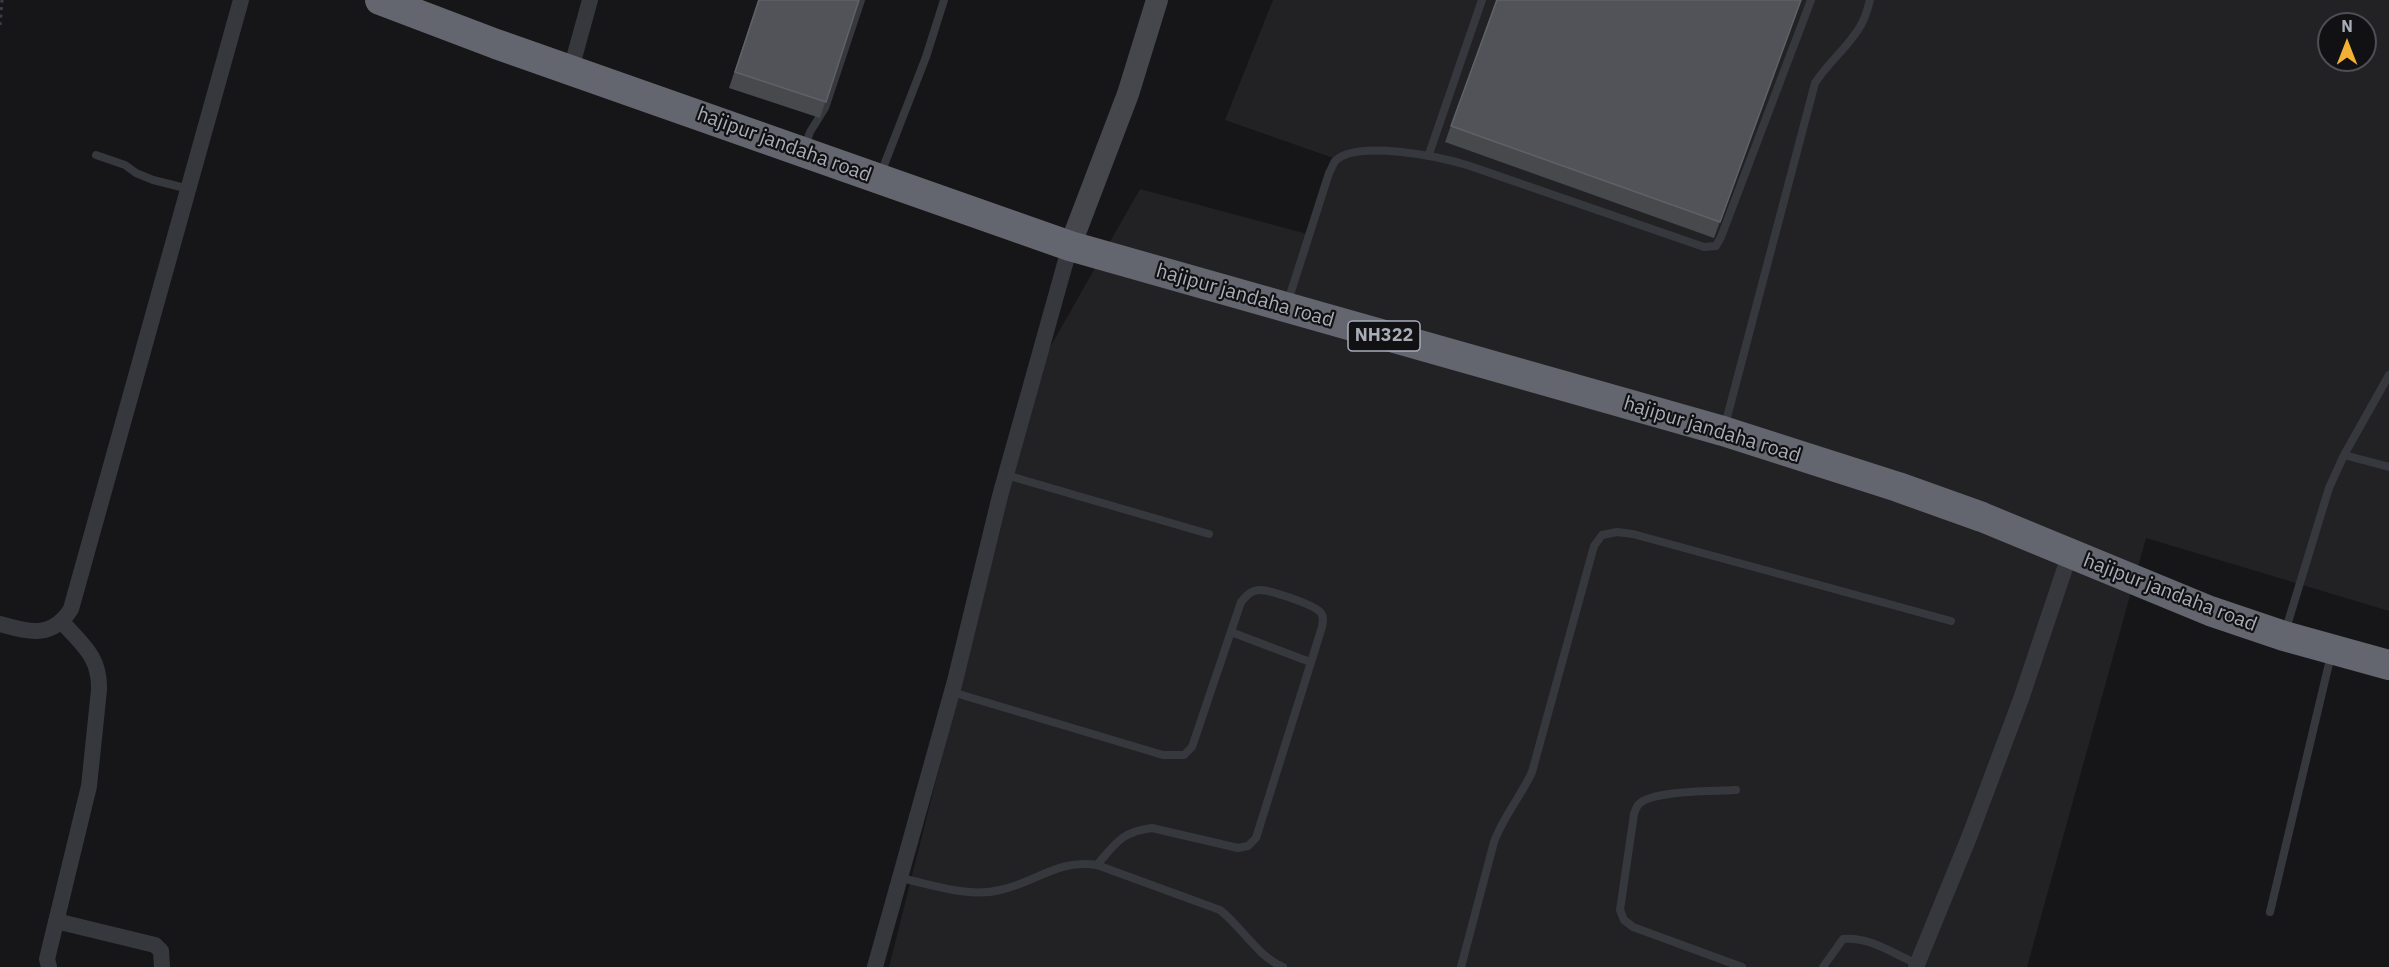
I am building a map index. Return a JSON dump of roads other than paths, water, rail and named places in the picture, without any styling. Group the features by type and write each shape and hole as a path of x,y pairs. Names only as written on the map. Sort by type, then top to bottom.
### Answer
{"highway":[{"name":"hajipur jandaha road","path":"380,0 496,44 1070,246 1723,431 1933,499 2070,553 2161,593 2284,636 2389,665"}],"street":[{"path":"0,624 35,631 49,630 62,622 71,609 241,0"},
{"path":"571,69 590,0"},
{"path":"875,967 951,692 1006,475 1070,246 1120,115 1157,0"},
{"path":"1917,966 1970,835 2021,699 2070,553"},
{"path":"49,967 47,959 89,786 100,675 96,662 62,622"},
{"path":"56,921 155,945 161,951 162,967"}],"lane":[{"path":"803,152 810,132 825,108 861,0"},
{"path":"879,180 926,57 944,0"},
{"path":"1429,154 1482,0"},
{"path":"1286,308 1335,161 1347,154 1391,151 1429,154 1704,247 1716,246 1811,0"},
{"path":"1723,431 1815,83 1826,66 1863,22 1870,0"},
{"path":"96,155 125,165 136,173 153,180 189,189"},
{"path":"2284,636 2329,488 2344,454 2389,375"},
{"path":"2344,454 2389,467"},
{"path":"1006,475 1209,534"},
{"path":"1461,967 1497,835 1532,772 1594,546 1602,535 1617,532 1633,534 1951,621"},
{"path":"951,692 1163,755 1184,755 1192,747 1241,602 1249,593 1260,590 1314,607 1321,612 1323,619 1257,838 1248,846 1238,848 1152,828 1138,830 1127,833 1097,865"},
{"path":"1231,632 1310,662"},
{"path":"2270,912 2332,649"},
{"path":"1736,790 1660,796 1647,799 1638,805 1634,814 1620,910 1624,920 1633,927 1742,967"},
{"path":"900,878 983,893 1001,890 1065,865 1080,863 1097,865 1220,910 1233,920 1267,957 1283,967"},
{"path":"1823,967 1843,939 1854,938 1866,941 1917,966"}]}
